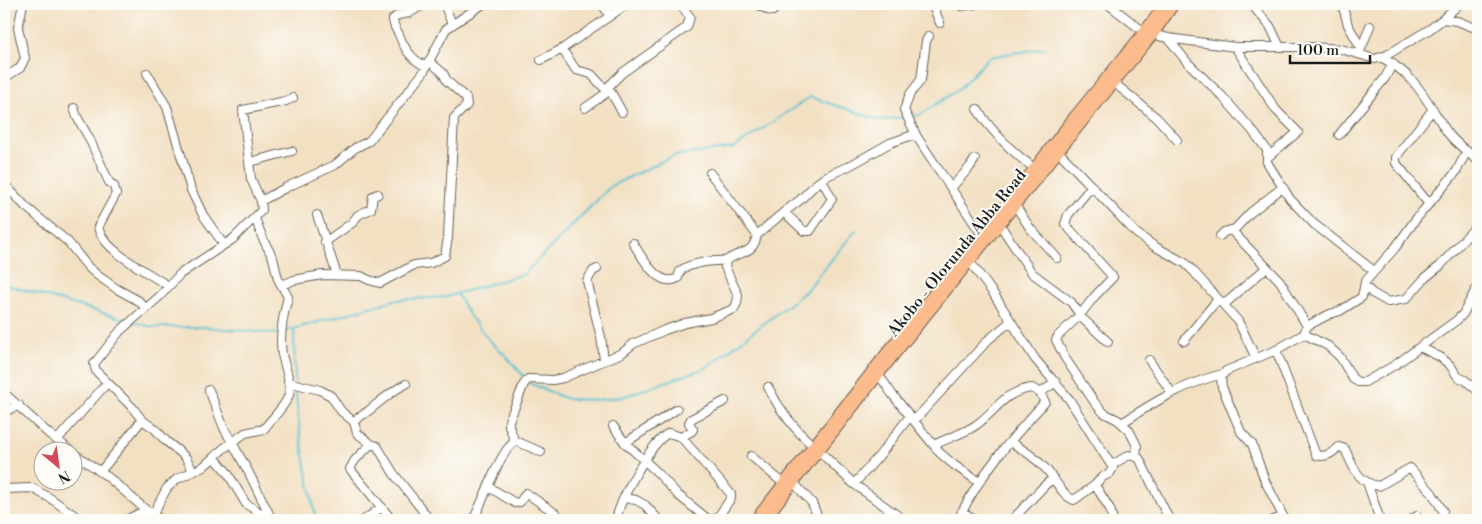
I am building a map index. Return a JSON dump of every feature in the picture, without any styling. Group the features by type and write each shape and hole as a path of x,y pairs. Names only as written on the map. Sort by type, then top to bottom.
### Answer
{"main road":[{"name":"Akobo - Olorunda Abba Road","path":"755,520 794,483 816,448 1034,168 1113,82 1149,32 1165,4"},
{"name":"Akobo - Olorunda Abba Road","path":"764,520 778,497 783,483 879,375 1058,151 1078,119 1174,4"}],"street":[{"path":"4,78 20,68 25,58 18,28 23,4"},
{"path":"282,285 294,280 322,275 361,276 380,283 414,265 431,263 445,256 448,237 454,118 467,105 466,98 447,81 443,73 428,63 418,63 407,51 393,25 393,19 398,15 425,4"},
{"path":"444,4 452,24"},
{"path":"261,201 335,165 355,148 369,141 417,81 446,29 483,4"},
{"path":"602,4 610,16"},
{"path":"541,60 562,49 627,4"},
{"path":"585,108 608,89 622,74 687,27 690,17 680,4"},
{"path":"756,4 773,11 778,4"},
{"path":"932,4 940,23"},
{"path":"961,6 975,4"},
{"path":"1108,4 1149,32 1168,38 1235,47 1311,47 1361,51 1375,59 1388,59 1443,19 1458,4"},
{"path":"1251,4 1270,26 1280,47"},
{"path":"1342,4 1348,25 1361,51"},
{"path":"1443,19 1456,21 1478,29"},
{"path":"1361,51 1370,26"},
{"path":"929,36 926,42 921,80 910,94 904,110 907,120 917,137 982,235"},
{"path":"1168,38 1187,62 1222,96 1267,150 1267,162 1290,199 1314,224 1374,271"},
{"path":"1235,47 1276,110 1298,132 1268,156"},
{"path":"562,49 576,70 591,74 608,89 622,112"},
{"path":"1388,59 1407,74 1448,132 1478,161"},
{"path":"1340,135 1385,78 1388,59"},
{"path":"147,73 167,107 191,190 203,215 224,245"},
{"path":"1113,82 1157,118 1177,140"},
{"path":"193,471 186,458 142,420 132,407 107,383 95,368 95,361 120,331 160,296 180,274 233,239 262,210 261,201 251,179 242,110 293,98"},
{"path":"74,108 109,182 114,186 116,194 98,227 100,234 119,253 168,286"},
{"path":"977,109 988,125 1020,158 1034,168"},
{"path":"1429,204 1396,163 1396,157 1433,109"},
{"path":"633,243 658,277 661,278 674,280 678,278 680,271 684,268 726,261 754,247 757,235 822,180 890,142 910,136 917,137"},
{"path":"250,162 292,151"},
{"path":"1058,151 1136,232 1154,246 1186,264 1238,321 1256,358"},
{"path":"1122,423 1172,393 1201,379 1222,374 1276,350 1330,314 1362,297 1365,282 1456,172 1467,151"},
{"path":"952,188 975,159"},
{"path":"710,173 757,235"},
{"path":"784,212 804,232 810,231 832,199 822,180"},
{"path":"1092,186 1068,214 1065,224 1069,231 1113,277 1056,340 1095,403 1104,413 1122,423 1135,440 1137,446 1136,456"},
{"path":"1233,231 1250,213 1283,186"},
{"path":"4,187 8,188 26,207 68,242 88,267 117,289 139,301 145,308"},
{"path":"325,242 352,223 358,215 371,209 373,196 378,194"},
{"path":"1015,205 1030,228 1057,258"},
{"path":"317,215 337,275"},
{"path":"126,520 149,512 167,488 177,479 202,467 248,431 264,429 288,397 288,382 281,342 284,309 288,297 275,273 274,258 263,239 255,218"},
{"path":"1364,286 1372,294 1388,302 1406,299 1424,278 1440,266 1478,224"},
{"path":"1000,225 1032,273 1071,302 1080,315 1108,342"},
{"path":"1220,236 1228,230 1233,231 1280,281 1306,330 1312,337 1328,346 1340,357 1353,379 1358,382 1366,382 1381,374 1461,316 1478,285"},
{"path":"541,452 515,442 509,426 509,421 527,380 563,378 622,354 633,344 670,327 711,318 734,309 738,295 725,267 726,261"},
{"path":"970,262 1035,359 1056,382 1112,464 1112,470 1074,500 1068,497 1022,448 1010,442"},
{"path":"1220,301 1227,302 1266,268"},
{"path":"597,269 593,271 587,281 601,337 604,360"},
{"path":"1184,341 1220,301"},
{"path":"854,484 912,418 988,340 1011,322"},
{"path":"1421,346 1440,357 1450,365 1458,377 1465,380 1478,391"},
{"path":"1276,350 1316,455 1322,457 1339,447 1345,449 1355,471 1368,485 1380,520"},
{"path":"1149,360 1172,393"},
{"path":"1222,374 1222,387 1241,432 1252,444 1264,481 1284,519 1273,520"},
{"path":"879,375 934,445 954,465 979,482"},
{"path":"288,382 304,384 325,391 332,396 341,411 354,422 357,433 371,444 377,446 394,474 430,520"},
{"path":"1040,394 1056,382"},
{"path":"57,440 107,383"},
{"path":"354,422 387,395 406,384"},
{"path":"768,387 780,409 792,425 854,484 904,520"},
{"path":"934,445 980,423 1007,396 1022,389 1032,388 1040,394 1045,402 999,453 979,482 958,520"},
{"path":"209,390 224,428 271,520"},
{"path":"4,392 60,442"},
{"path":"681,437 692,431 689,423 691,418 725,401"},
{"path":"4,412 19,405"},
{"path":"625,443 677,409"},
{"path":"100,472 142,420"},
{"path":"613,426 625,443 678,495 709,520"},
{"path":"616,520 644,461 666,434 673,433 681,437 731,494 731,498 716,520"},
{"path":"473,520 501,459 510,445 515,442"},
{"path":"371,444 350,469 392,520"},
{"path":"1112,464 1129,455 1136,456 1142,463 1168,517 1172,520"},
{"path":"751,456 783,483"},
{"path":"214,457 227,472 246,504 271,520"},
{"path":"82,459 161,520"},
{"path":"1368,485 1378,486 1410,468 1432,494 1443,511"},
{"path":"1012,520 1033,496 1052,479"},
{"path":"794,483 812,503 819,520"},
{"path":"4,484 4,491 32,488 81,520"},
{"path":"1095,485 1110,509 1113,520"},
{"path":"489,488 515,503 520,502 524,494 527,494 558,515"},
{"path":"625,498 645,504 659,520"},
{"path":"364,520 382,507"},
{"path":"962,511 974,520"}],"waterway":[{"path":"909,116 920,115 959,89 989,57 1045,48"},
{"path":"283,332 395,300 446,297 524,274 611,186 673,156 734,148 810,97 880,120 905,117"},
{"path":"529,383 567,399 597,400 622,397 706,368 805,292 856,230"},
{"path":"4,284 127,320"},
{"path":"457,294 469,315 489,340 526,379"},
{"path":"134,322 152,327 205,327 279,334"},
{"path":"294,329 295,382"},
{"path":"295,387 300,434 316,520"}]}
